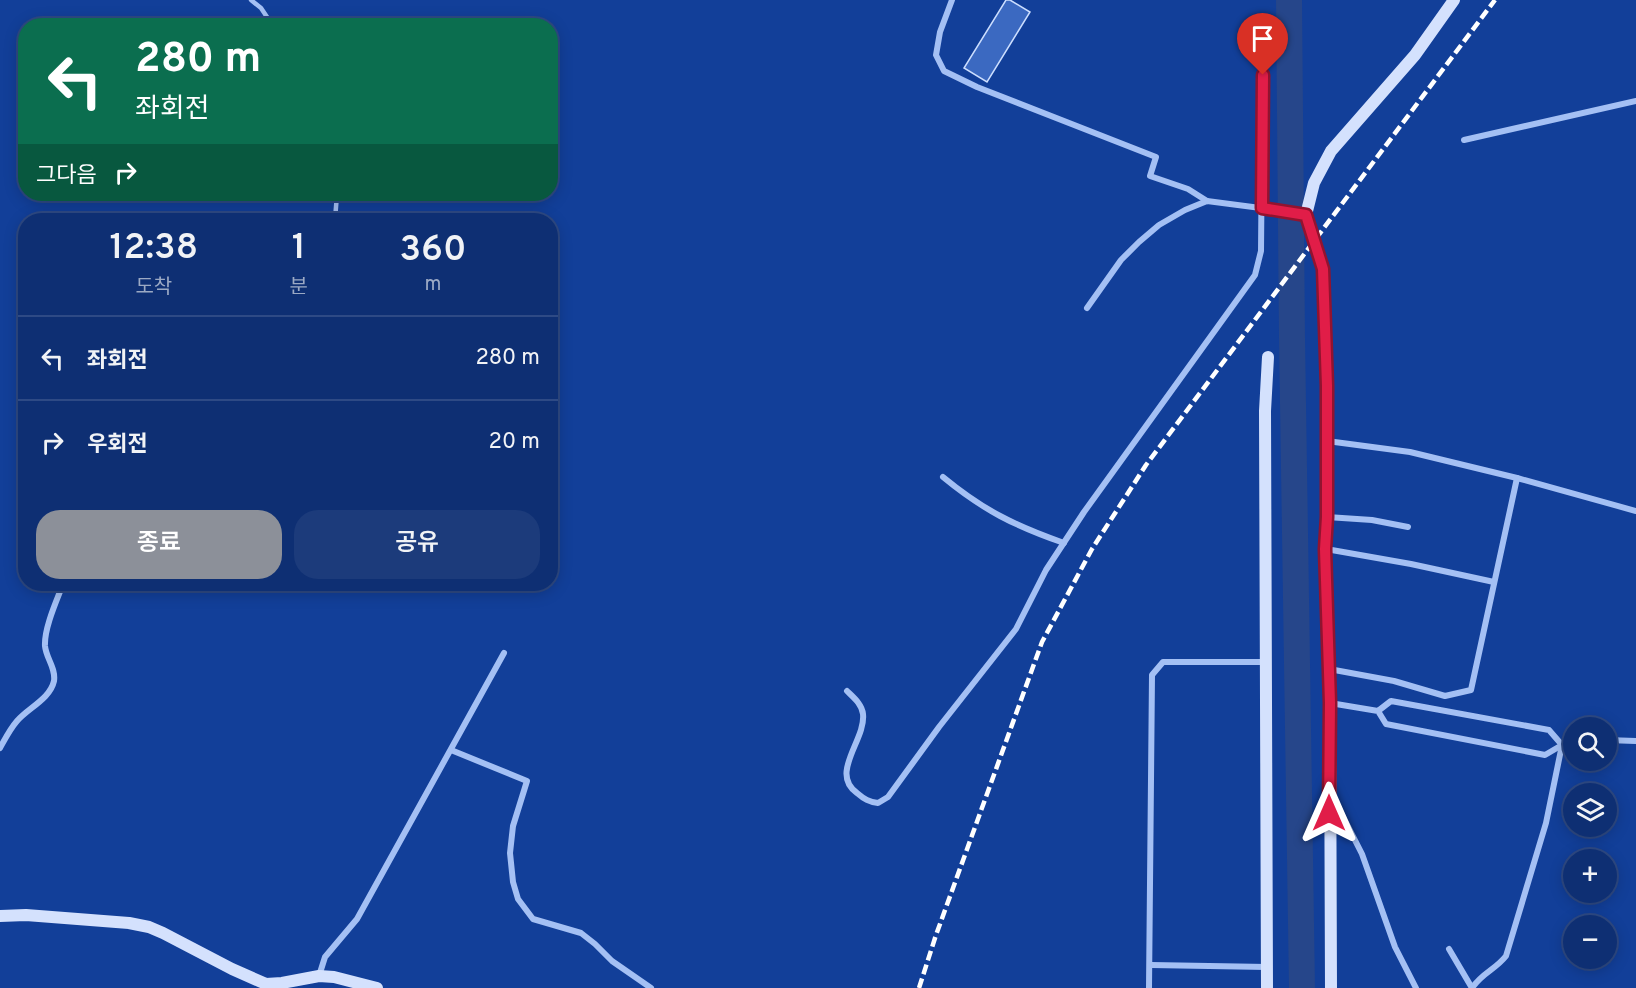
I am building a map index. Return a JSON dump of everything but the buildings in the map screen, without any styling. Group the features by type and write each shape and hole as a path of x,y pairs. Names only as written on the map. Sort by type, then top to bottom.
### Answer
{"street":[{"path":"952,0 940,32 936,55 944,71 977,87 1156,158 1150,176 1188,189 1207,201 1301,214"},
{"path":"1331,988 1330,703 1325,549 1327,386 1323,269 1301,214 1331,151 1415,55 1454,0"},
{"path":"847,691 856,699 863,714 861,729 845,773 850,789 868,802 878,803 888,797 939,727 1016,630 1046,570 1084,512 1255,275 1261,251 1265,209 1263,31"},
{"path":"1464,140 1636,101"},
{"path":"1087,308 1121,260 1138,242 1158,225 1207,201"},
{"path":"1267,988 1265,411 1268,357"},
{"path":"1326,441 1410,452 1517,478 1636,511"},
{"path":"943,477 995,514 1026,530 1064,543"},
{"path":"1329,669 1394,681 1445,696 1471,690 1517,478"},
{"path":"1327,517 1372,520 1408,527"},
{"path":"1325,549 1494,582"},
{"path":"0,748 16,722 39,703 54,681 54,671 47,656 45,643 61,591"},
{"path":"319,976 325,957 357,919 504,653"},
{"path":"1149,988 1152,675 1163,662 1266,662"},
{"path":"1330,703 1378,711 1391,701 1549,730 1562,745"},
{"path":"1378,711 1386,724 1545,755 1562,745"},
{"path":"1617,740 1636,741"},
{"path":"1449,949 1472,988 1483,974 1498,966 1506,956 1546,823 1562,745"},
{"path":"451,750 527,781 513,826 510,853 513,882 518,899 533,918 581,933 612,961 651,988"},
{"path":"1329,791 1362,854 1395,947 1416,988"},
{"path":"0,916 26,915 129,923 149,927 266,984 319,976 334,977 376,988"},
{"path":"1151,965 1268,967"}],"lane":[{"path":"251,0 261,8 268,18"}],"waterway":[{"path":"1289,0 1302,988"}],"railway":[{"path":"919,988 1042,642 1092,549 1146,465 1495,0"}],"route":[{"path":"1263,75 1262,208 1306,215 1323,269 1327,386 1325,549 1330,703 1329,813"}]}
